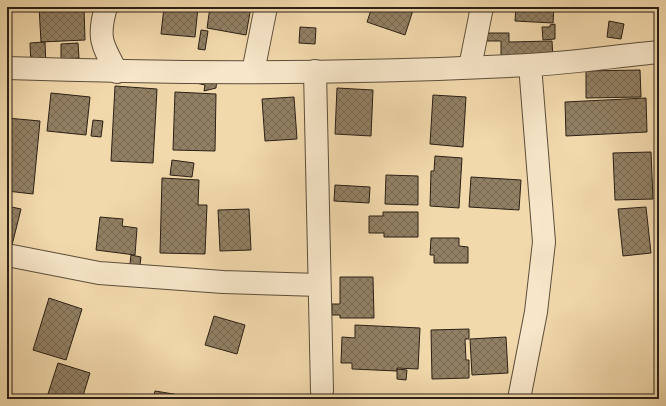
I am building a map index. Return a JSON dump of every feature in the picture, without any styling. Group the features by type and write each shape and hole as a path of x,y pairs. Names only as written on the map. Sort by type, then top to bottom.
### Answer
{"street":[{"path":"106,7 101,25 104,52 116,72"},
{"path":"252,72 266,7"},
{"path":"470,67 482,7"},
{"path":"7,68 116,72 315,71 530,65 659,52"},
{"path":"519,399 536,312 544,242 530,65"},
{"path":"315,71 322,391"},
{"path":"7,255 99,273 223,282 319,285"}],"building":[{"path":"39,7 84,7 85,40 41,42"},
{"path":"164,7 198,7 195,37 161,34"},
{"path":"210,7 251,7 246,35 207,28"},
{"path":"372,7 414,7 405,35 367,22"},
{"path":"516,7 554,7 553,23 515,21"},
{"path":"609,21 624,24 621,39 607,37"},
{"path":"555,24 555,39 543,40 542,27 550,27 550,25"},
{"path":"300,27 316,28 315,44 299,43"},
{"path":"201,30 208,31 205,50 198,49"},
{"path":"486,33 509,33 509,42 552,41 553,59 501,59 501,41 486,41"},
{"path":"45,42 46,66 31,66 30,43"},
{"path":"78,43 79,58 61,59 61,44"},
{"path":"640,70 641,97 586,98 586,71"},
{"path":"198,75 217,79 216,88 204,91 205,85 196,83"},
{"path":"115,86 157,89 153,163 111,161"},
{"path":"337,88 373,90 371,136 335,134"},
{"path":"175,92 216,94 215,151 173,150"},
{"path":"51,93 90,97 86,135 47,131"},
{"path":"433,95 466,97 463,147 430,144"},
{"path":"294,97 297,139 265,141 262,99"},
{"path":"646,98 647,132 566,136 565,102"},
{"path":"7,118 40,121 33,194 7,191"},
{"path":"93,120 103,121 101,137 91,136"},
{"path":"651,152 653,199 615,200 613,153"},
{"path":"435,156 462,158 459,208 430,206 431,171 434,171"},
{"path":"172,160 194,163 192,177 170,175"},
{"path":"386,175 418,176 418,205 385,204"},
{"path":"471,177 521,180 519,210 469,207"},
{"path":"162,178 199,180 198,205 207,205 205,254 160,253"},
{"path":"335,185 370,187 369,203 334,201"},
{"path":"7,206 21,209 12,245 7,244"},
{"path":"646,207 651,253 623,256 618,209"},
{"path":"249,209 251,250 220,251 218,210"},
{"path":"383,212 418,212 418,237 384,237 384,233 369,233 369,216 383,216"},
{"path":"100,217 123,219 122,226 137,228 135,255 96,250"},
{"path":"431,238 459,238 459,246 468,247 468,263 434,263 434,255 430,255"},
{"path":"131,255 141,257 139,273 129,272"},
{"path":"340,277 373,277 374,318 340,318 340,315 332,315 332,304 340,304"},
{"path":"49,298 82,309 66,360 33,350"},
{"path":"214,316 245,325 237,354 205,345"},
{"path":"355,325 420,328 418,369 397,368 397,371 352,369 352,363 341,363 342,337 355,338"},
{"path":"469,329 469,339 465,339 466,360 469,360 469,378 432,379 431,330"},
{"path":"506,337 508,373 472,375 470,339"},
{"path":"58,363 90,373 82,399 52,399 47,397"},
{"path":"397,369 407,370 406,380 397,379"},
{"path":"155,391 198,398 198,399 153,399"}]}
